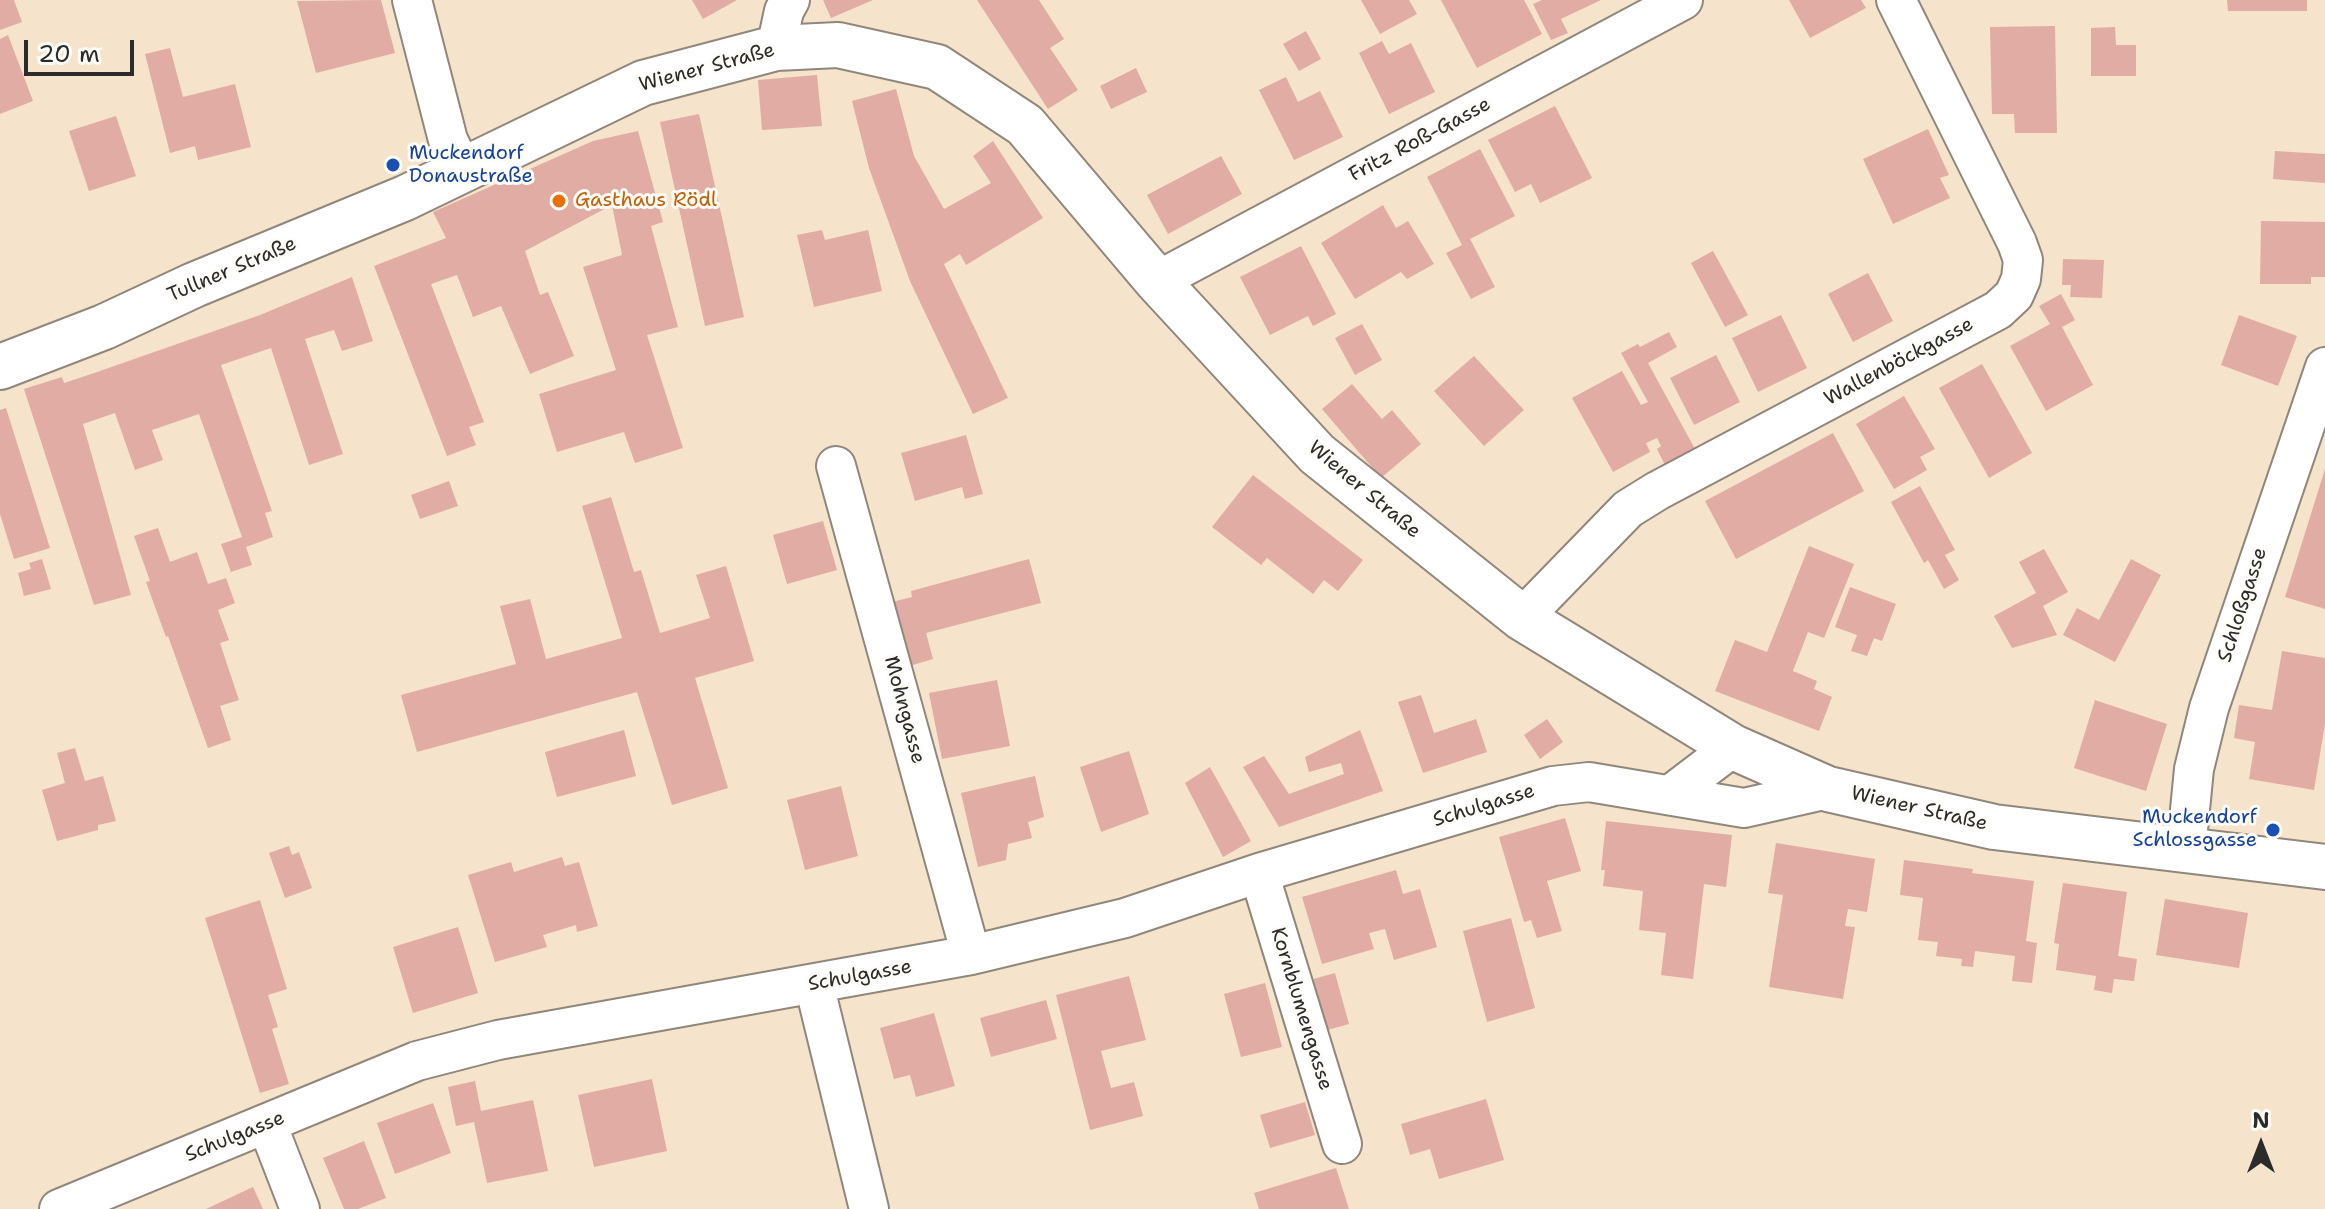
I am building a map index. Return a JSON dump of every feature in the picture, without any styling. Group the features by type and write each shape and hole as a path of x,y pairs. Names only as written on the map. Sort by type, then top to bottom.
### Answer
{"main road":[{"name":"Wiener Straße","path":"463,171 643,83 776,48 838,45 937,67 1025,125 1157,281 1317,454 1522,618 1733,747 1828,789 1994,827 2325,867"},
{"name":"Tullner Straße","path":"0,367 104,327 194,285 463,171"}],"street":[{"path":"412,0 448,140 463,171"},
{"path":"776,48 784,11 790,0"},
{"name":"Fritz Roß-Gasse","path":"1157,281 1683,0"},
{"name":"Wallenböckgasse","path":"1522,618 1628,509 1998,310 2014,295 2021,279 2023,260 2017,243 1896,0"},
{"name":"Schloßgasse","path":"2186,850 2194,769 2209,708 2325,367"},
{"name":"Mohngasse","path":"836,466 971,955"},
{"path":"1670,795 1733,747"},
{"name":"Schulgasse","path":"59,1209 417,1061 485,1044 971,955 1125,918 1259,873 1553,786 1589,782 1744,808 1828,789"},
{"name":"Kornblumengasse","path":"1259,873 1342,1144"},
{"path":"814,984 869,1209"},
{"path":"267,1124 300,1209"}],"building":[{"path":"0,0 14,0 22,22 0,30"},
{"path":"381,0 395,53 316,73 297,1"},
{"path":"692,0 737,0 703,19"},
{"path":"823,0 873,0 831,18"},
{"path":"977,0 1039,0 1064,39 1050,48 1078,90 1048,109"},
{"path":"1361,0 1409,0 1417,14 1380,34"},
{"path":"1441,0 1524,0 1542,34 1477,68"},
{"path":"1542,0 1601,0 1561,19 1568,33 1551,40 1533,4"},
{"path":"1789,0 1861,0 1866,8 1810,38"},
{"path":"2227,0 2307,0 2307,11 2228,11"},
{"path":"2055,26 2057,133 2015,133 2014,114 1992,114 1990,27"},
{"path":"2115,27 2116,45 2136,45 2136,76 2091,76 2091,28"},
{"path":"1306,31 1321,59 1299,71 1283,44"},
{"path":"8,35 33,101 0,114 0,39"},
{"path":"1382,41 1389,54 1411,43 1435,92 1389,114 1359,53"},
{"path":"170,48 183,97 235,84 251,147 198,160 195,146 170,153 145,54"},
{"path":"1136,68 1147,92 1111,109 1100,86"},
{"path":"817,75 822,126 762,130 758,80"},
{"path":"1286,77 1298,102 1320,91 1343,137 1294,160 1259,90"},
{"path":"896,89 914,156 944,209 991,183 973,156 993,141 1043,218 966,265 960,254 944,264 1008,398 973,414 910,281 869,168 852,101"},
{"path":"1555,106 1592,178 1540,203 1531,184 1515,192 1488,140"},
{"path":"699,114 744,317 705,326 660,122"},
{"path":"116,116 136,176 89,191 69,131"},
{"path":"1928,129 1949,175 1940,178 1950,198 1893,224 1863,159"},
{"path":"638,131 663,222 651,226 678,327 647,335 683,448 635,463 624,432 557,452 539,394 616,370 583,267 622,255 612,205 525,251 540,295 548,292 574,356 530,374 501,306 473,317 457,275 431,284 484,422 469,427 476,445 447,456 374,266 446,238 433,212 593,141"},
{"path":"1480,149 1515,216 1470,239 1495,287 1471,299 1446,253 1462,245 1427,177"},
{"path":"2275,151 2325,154 2325,183 2273,179"},
{"path":"1221,156 1242,194 1168,234 1147,195"},
{"path":"1383,205 1396,228 1408,221 1434,264 1407,279 1401,272 1355,299 1321,243"},
{"path":"2261,221 2325,222 2325,277 2311,277 2311,284 2260,284"},
{"path":"822,230 825,240 868,230 882,291 814,307 797,235"},
{"path":"1301,246 1336,314 1313,326 1308,316 1270,335 1240,277"},
{"path":"1713,251 1748,315 1725,327 1691,263"},
{"path":"2063,259 2104,260 2102,298 2070,297 2071,285 2062,285"},
{"path":"1868,273 1893,321 1853,342 1828,294"},
{"path":"352,277 373,341 342,351 334,330 305,339 343,454 309,465 271,348 221,365 272,511 265,513 273,537 246,547 252,565 231,572 221,544 242,537 199,414 152,430 163,460 135,470 115,413 83,424 131,595 94,605 24,389 62,377 64,383 100,371 260,315"},
{"path":"2061,294 2075,320 2062,327 2093,385 2046,411 2010,346 2050,324 2039,306"},
{"path":"1781,315 1807,368 1758,392 1732,338"},
{"path":"2239,315 2297,336 2278,386 2221,365"},
{"path":"1362,324 1382,360 1355,375 1335,338"},
{"path":"1669,332 1677,347 1648,363 1695,449 1665,465 1657,449 1661,446 1657,438 1646,443 1650,452 1613,472 1572,398 1622,371 1641,405 1648,402 1621,353"},
{"path":"1716,355 1740,402 1694,425 1670,378"},
{"path":"1474,356 1524,410 1484,446 1434,391"},
{"path":"1982,364 2032,453 1989,478 1939,388"},
{"path":"1352,384 1382,419 1392,410 1421,444 1381,478 1322,409"},
{"path":"1904,396 1935,449 1920,457 1927,470 1894,489 1856,424"},
{"path":"6,408 50,548 14,559 0,514 0,410"},
{"path":"1833,433 1864,491 1736,559 1705,501"},
{"path":"966,435 983,494 965,499 962,487 915,501 901,453"},
{"path":"2325,469 2325,609 2285,597"},
{"path":"1253,475 1363,560 1338,591 1324,580 1313,594 1267,558 1261,565 1212,527"},
{"path":"449,481 458,506 420,519 411,495"},
{"path":"1920,486 1955,550 1945,555 1959,580 1944,589 1928,560 1924,563 1891,502"},
{"path":"611,497 634,572 641,570 660,633 710,618 696,575 726,566 754,661 695,678 728,788 672,805 637,692 417,752 401,695 516,664 500,606 530,599 546,659 622,638 582,506"},
{"path":"823,521 837,570 787,584 773,535"},
{"path":"158,528 170,562 197,552 208,584 226,578 235,603 218,610 229,640 220,643 239,700 220,706 231,740 208,748 146,582 150,581 134,536"},
{"path":"1809,546 1854,564 1824,638 1808,632 1793,671 1817,681 1814,689 1832,697 1819,731 1715,691 1735,640 1767,652"},
{"path":"2044,549 2068,592 2043,606 2057,635 2012,648 1994,616 2036,593 2019,562"},
{"path":"42,559 51,589 24,596 18,573 31,569 29,563"},
{"path":"1029,559 1041,603 926,633 933,659 906,667 888,603 912,597 911,591"},
{"path":"2131,559 2161,575 2115,662 2063,635 2077,608 2099,620"},
{"path":"1850,587 1896,604 1882,641 1874,638 1867,656 1851,651 1857,635 1835,627"},
{"path":"2282,651 2325,658 2325,724 2314,790 2249,779 2255,742 2234,738 2239,705 2272,710"},
{"path":"997,680 1010,746 942,759 929,693"},
{"path":"1421,695 1434,733 1476,719 1487,752 1423,773 1398,702"},
{"path":"2095,700 2167,724 2146,791 2074,768"},
{"path":"1547,719 1563,742 1540,759 1524,735"},
{"path":"624,730 636,776 557,797 545,752"},
{"path":"1360,730 1383,791 1279,827 1243,767 1264,756 1289,794 1344,774 1341,763 1309,772 1305,757"},
{"path":"75,748 85,781 103,776 116,821 98,825 98,830 57,841 42,790 65,783 57,753"},
{"path":"1129,751 1149,814 1101,832 1080,767"},
{"path":"1210,767 1251,841 1223,857 1185,783"},
{"path":"1035,776 1044,817 1028,822 1032,838 1008,844 1006,860 978,867 961,793"},
{"path":"841,786 858,856 805,870 787,800"},
{"path":"1565,818 1581,871 1547,881 1562,931 1537,938 1531,920 1524,922 1499,837"},
{"path":"1606,821 1732,835 1726,887 1704,884 1693,979 1661,975 1666,933 1639,930 1643,891 1603,886 1605,870 1601,870"},
{"path":"1776,843 1875,859 1867,912 1848,909 1845,926 1855,927 1843,999 1769,987 1783,895 1768,893"},
{"path":"289,846 292,855 299,852 312,888 285,898 269,853"},
{"path":"562,857 565,866 579,862 598,926 577,932 576,925 543,935 547,947 495,962 468,875 511,862 514,872"},
{"path":"1904,860 2034,881 2026,941 2037,943 2032,983 2012,981 2015,956 1975,951 1973,967 1961,966 1962,959 1936,956 1938,942 1918,940 1923,898 1900,895"},
{"path":"1396,870 1403,894 1420,889 1437,947 1394,960 1385,929 1369,933 1374,949 1322,964 1302,897"},
{"path":"2063,883 2127,892 2118,956 2137,959 2134,981 2114,979 2112,993 2094,990 2096,976 2056,970 2059,944 2054,943"},
{"path":"2165,899 2248,913 2239,968 2156,955"},
{"path":"260,900 287,989 268,995 278,1027 272,1029 289,1084 260,1093 205,918"},
{"path":"1511,918 1535,1008 1487,1022 1463,931"},
{"path":"458,927 478,993 413,1013 393,947"},
{"path":"1335,973 1349,1024 1320,1032 1306,981"},
{"path":"1129,976 1146,1040 1101,1051 1111,1088 1134,1082 1143,1116 1090,1130 1056,995"},
{"path":"1265,983 1282,1047 1241,1057 1224,994"},
{"path":"1046,1000 1057,1039 991,1057 980,1018"},
{"path":"934,1013 955,1086 916,1097 910,1075 894,1079 880,1028"},
{"path":"652,1079 667,1151 594,1167 578,1095"},
{"path":"475,1081 481,1111 533,1100 548,1171 487,1183 474,1122 456,1126 448,1087"},
{"path":"1486,1099 1504,1160 1439,1179 1430,1149 1410,1155 1401,1124"},
{"path":"1305,1102 1315,1135 1270,1148 1260,1115"},
{"path":"433,1103 451,1153 395,1174 377,1123"},
{"path":"364,1141 386,1198 358,1209 344,1209 323,1158"},
{"path":"1336,1168 1349,1209 1259,1209 1254,1193"},
{"path":"253,1187 263,1209 206,1209"}],"place":[{"name":"Muckendorf Donaustraße","path":"393,165"},
{"name":"Gasthaus Rödl","path":"559,201"},
{"name":"Muckendorf Schlossgasse","path":"2273,830"}]}
